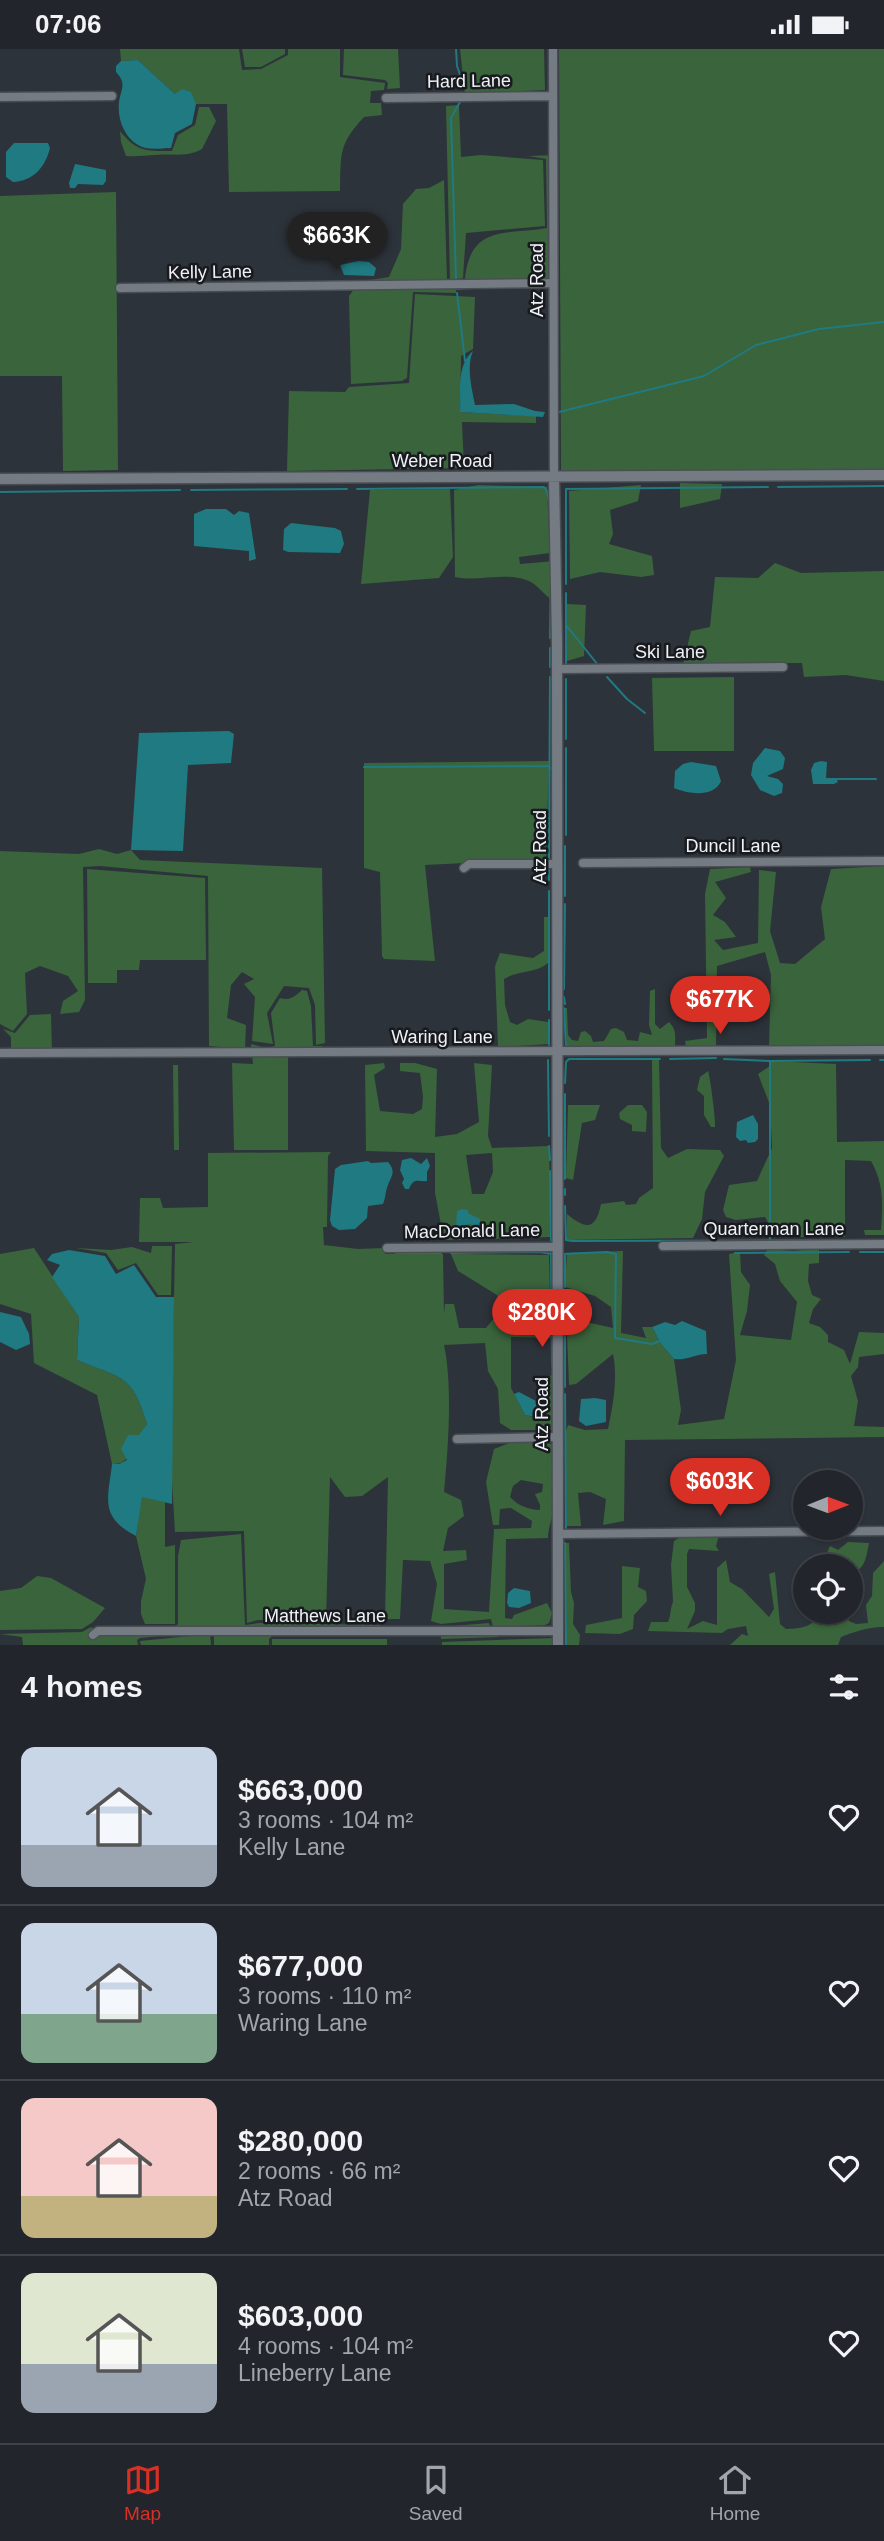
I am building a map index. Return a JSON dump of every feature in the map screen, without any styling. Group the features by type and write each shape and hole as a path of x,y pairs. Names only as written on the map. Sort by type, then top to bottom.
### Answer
{"street":[{"name":"Atz Road","path":"553,49 558,1645"},
{"path":"0,97 112,96"},
{"name":"Hard Lane","path":"386,98 553,96"},
{"name":"Kelly Lane","path":"120,288 553,283"},
{"name":"Weber Road","path":"0,479 884,475"},
{"name":"Ski Lane","path":"556,669 783,667"},
{"name":"Duncil Lane","path":"583,863 884,861"},
{"path":"464,868 469,864 555,864"},
{"name":"Waring Lane","path":"0,1053 884,1050"},
{"name":"Quarterman Lane","path":"663,1246 884,1244"},
{"name":"MacDonald Lane","path":"387,1248 557,1247"},
{"path":"457,1439 557,1437"},
{"path":"558,1534 883,1531"},
{"name":"Matthews Lane","path":"93,1635 98,1631 558,1631"}],"green space":[{"path":"120,49 239,49 242,70 261,69 288,55 288,49 340,49 340,77 385,83 384,90 371,91 370,103 381,103 382,115 364,117 349,135 341,159 340,191 229,192 227,104 196,104 175,94 138,60 121,61"},
{"path":"242,49 285,49 285,54 261,67 245,67"},
{"path":"344,49 398,49 400,88 387,89 388,83 385,80 343,75"},
{"path":"460,49 544,49 545,90 465,94"},
{"path":"559,49 884,49 884,471 561,472"},
{"path":"459,105 461,157 481,155 543,160 545,226 466,233 463,278 450,280 446,106"},
{"path":"199,107 209,107 216,121 202,149 184,154 126,156 120,131 137,147 172,151 178,135 195,125"},
{"path":"556,155 557,284 456,290 456,293 413,292 407,378 402,381 351,384 349,296 359,282 389,277 401,249 403,204 416,189 429,188 444,180 447,280 465,279 468,261 474,249 483,241 505,233 547,228 546,159 528,156"},
{"path":"116,192 118,470 63,471 62,376 0,376 0,196"},
{"path":"415,294 475,297 473,349 461,356 460,412 536,416 536,423 462,422 464,468 287,471 289,391 345,392 349,387 409,383"},
{"path":"680,483 722,484 720,499 680,508"},
{"path":"478,485 547,487 550,553 519,557 520,564 555,561 556,602 538,587 518,578 455,577 454,490"},
{"path":"641,485 638,501 610,510 613,534 609,544 652,556 654,575 641,577 600,572 570,579 569,491"},
{"path":"450,489 453,557 439,578 361,584 370,490"},
{"path":"775,563 801,573 884,571 884,681 846,675 804,677 802,663 683,664 691,631 710,627 715,577 758,578"},
{"path":"567,604 586,605 584,656 567,661"},
{"path":"734,677 734,751 654,751 652,678"},
{"path":"549,761 546,859 425,865 435,961 384,959 380,872 364,868 364,763"},
{"path":"99,849 117,854 131,850 140,860 322,868 325,1043 316,1045 315,1005 309,988 284,986 267,1013 273,1044 252,1041 255,997 244,984 254,979 242,972 231,985 227,1018 246,1025 245,1049 209,1046 208,876 100,866 83,867 85,1000 79,1012 60,1014 63,1001 78,991 68,976 40,966 25,973 27,1014 13,1031 0,1024 0,851 79,854"},
{"path":"884,866 884,1045 769,1047 771,975 765,952 717,966 716,1046 686,1047 685,1041 707,1038 705,894 710,869 750,867 751,872 715,882 726,898 713,915 725,922 736,937 714,940 723,950 758,943 759,870 776,872 770,931 780,963 795,964 825,939 821,907 831,869"},
{"path":"87,869 205,878 206,960 140,960 139,970 117,970 117,983 88,983"},
{"path":"544,917 548,917 548,963 538,969 504,979 505,1005 510,1022 517,1025 528,1019 548,1022 549,1044 498,1047 495,966 500,953 533,958 544,951"},
{"path":"655,989 655,1024 660,1029 669,1022 672,1025 675,1047 567,1046 564,1008 567,1008 568,1035 572,1040 578,1041 581,1032 585,1031 593,1042 604,1041 611,1029 616,1028 624,1032 627,1040 638,1041 640,1032 652,1035 649,1025 650,991"},
{"path":"302,990 307,991 311,1006 313,1046 322,1046 322,1050 288,1051 288,1150 234,1150 232,1063 253,1064 251,1044 266,1048 275,1046 271,1013 280,998 292,998"},
{"path":"51,1014 52,1052 11,1049 11,1037 3,1029 15,1033 30,1015"},
{"path":"652,1060 659,1060 661,1148 668,1158 687,1149 720,1150 724,1156 705,1192 702,1219 693,1238 567,1240 567,1214 580,1223 589,1225 596,1219 601,1204 624,1201 626,1205 636,1204 639,1198 653,1188"},
{"path":"770,1061 836,1064 837,1142 884,1141 884,1235 865,1235 864,1230 881,1230 882,1194 871,1161 845,1160 845,1237 769,1237 770,1226 765,1217 736,1220 726,1217 723,1210 729,1185 757,1181 772,1148 770,1105 758,1074 770,1066"},
{"path":"384,1063 385,1068 374,1075 380,1111 413,1114 422,1109 420,1073 400,1071 400,1063 415,1063 437,1069 435,1137 457,1134 479,1122 474,1063 492,1065 488,1136 492,1148 549,1146 551,1237 444,1240 435,1193 435,1153 366,1151 365,1065","holes":["492,1153 493,1172 484,1194 472,1194 466,1155"]},
{"path":"173,1065 178,1065 179,1150 174,1150"},
{"path":"708,1071 715,1127 711,1127 704,1115 704,1096 697,1090 700,1077"},
{"path":"568,1105 600,1105 595,1120 582,1123 573,1180 566,1178"},
{"path":"628,1105 642,1105 647,1112 646,1132 632,1131 632,1125 620,1119 619,1113"},
{"path":"331,1152 328,1156 327,1227 323,1227 324,1245 358,1249 384,1248 385,1254 443,1254 444,1314 445,1304 454,1304 459,1328 486,1328 499,1312 497,1295 458,1271 451,1254 549,1255 551,1338 511,1337 511,1388 525,1415 546,1420 542,1379 552,1375 553,1430 511,1430 500,1423 498,1389 488,1371 485,1343 444,1345 449,1399 444,1492 461,1500 464,1516 448,1528 443,1551 466,1550 467,1560 444,1564 444,1609 489,1612 494,1529 531,1528 532,1521 511,1508 500,1509 499,1525 493,1525 486,1482 494,1449 512,1442 553,1445 554,1494 548,1538 506,1539 505,1618 512,1619 514,1615 547,1603 552,1613 549,1623 493,1627 491,1619 441,1624 431,1621 437,1584 430,1561 403,1560 400,1619 385,1619 388,1477 362,1496 345,1497 330,1477 326,1621 258,1620 247,1623 244,1531 175,1532 171,1465 175,1244 194,1242 139,1242 140,1198 160,1198 163,1208 208,1207 208,1153","holes":["521,1480 543,1484 542,1492 535,1494 540,1510 524,1507 510,1497 513,1486"]},
{"path":"152,1246 172,1246 171,1295 158,1295 136,1263 118,1270 106,1253 76,1248 111,1250 132,1247 151,1253"},
{"path":"34,1248 79,1317 77,1360 124,1380 142,1408 147,1424 124,1461 112,1464 97,1395 34,1363 31,1314 0,1304 0,1254"},
{"path":"819,1248 819,1263 809,1264 808,1281 812,1295 821,1299 813,1309 809,1323 820,1327 828,1335 828,1342 844,1350 850,1364 859,1332 884,1333 884,1354 859,1357 858,1367 851,1376 858,1401 854,1426 884,1427 884,1437 625,1440 624,1521 603,1525 606,1499 590,1492 578,1493 581,1526 567,1526 565,1434 568,1425 585,1430 608,1429 615,1372 613,1354 576,1384 569,1385 567,1334 586,1322 613,1328 611,1307 595,1296 565,1287 567,1253 623,1251 621,1333 646,1338 642,1327 652,1327 661,1344 674,1359 681,1410 678,1425 724,1419 736,1360 729,1254 740,1252 741,1272 750,1285 747,1311 740,1335 791,1340 797,1302 780,1281 775,1264 764,1255 768,1249 794,1251"},
{"path":"141,1496 165,1502 165,1547 175,1545 175,1624 145,1624 141,1614 146,1579 136,1536"},
{"path":"241,1534 245,1625 381,1625 381,1636 272,1636 269,1645 214,1645 214,1633 210,1631 140,1638 137,1640 138,1645 23,1645 22,1637 0,1634 82,1632 91,1627 107,1636 172,1633 171,1626 178,1624 178,1556 181,1540"},
{"path":"719,1535 716,1546 719,1551 689,1549 687,1554 687,1587 695,1603 695,1611 687,1629 703,1621 717,1625 717,1568 726,1560 730,1582 742,1589 769,1617 774,1609 769,1574 775,1572 780,1624 786,1629 810,1624 868,1623 866,1605 872,1596 873,1573 884,1561 884,1627 868,1628 846,1635 841,1637 838,1645 730,1645 742,1634 748,1636 746,1626 728,1629 722,1633 648,1631 651,1622 668,1622 669,1619 673,1602 671,1565 674,1541 679,1538"},
{"path":"848,1542 869,1543 863,1563 863,1554 827,1554 830,1546 838,1550"},
{"path":"565,1543 569,1543 573,1624 580,1635 579,1645 566,1645"},
{"path":"622,1566 640,1568 638,1587 646,1591 647,1601 634,1615 633,1629 620,1634 585,1633 586,1625 622,1618"},
{"path":"37,1576 51,1578 105,1608 93,1622 82,1629 0,1630 0,1591 21,1588"},
{"path":"489,1623 490,1627 498,1630 498,1637 441,1639 440,1627"},
{"path":"210,1634 211,1645 141,1645 140,1641"},
{"path":"553,1638 554,1645 442,1645 442,1642"},
{"path":"272,1639 387,1639 387,1645 272,1645"}],"water":[{"path":"138,60 175,94 182,89 191,92 196,104 192,124 175,133 171,148 142,147 133,142 122,127 119,102 122,83 116,66 121,61"},
{"path":"14,143 48,143 50,148 45,162 37,172 27,179 13,182 6,177 6,152"},
{"path":"75,164 106,170 106,181 103,185 78,184 75,188 70,188"},
{"path":"369,262 376,268 374,276 344,275 340,265"},
{"path":"473,351 470,371 475,405 514,404 545,412 543,417 460,412 462,371"},
{"path":"206,509 226,509 234,515 239,511 249,513 256,559 249,561 249,551 194,546 194,514"},
{"path":"291,523 341,531 344,544 340,553 283,550 284,529"},
{"path":"229,731 234,734 231,763 188,765 183,851 131,850 139,733"},
{"path":"765,748 780,751 785,758 783,769 767,776 778,779 783,784 782,793 774,796 760,790 751,775 753,763"},
{"path":"691,762 716,766 721,781 718,786 700,793 674,788 675,771 683,764"},
{"path":"827,762 826,778 836,778 838,782 813,784 811,770 814,763"},
{"path":"753,1115 758,1124 758,1139 748,1143 746,1140 740,1141 736,1137 737,1122"},
{"path":"411,1158 421,1164 427,1158 430,1166 427,1181 415,1181 409,1189 405,1189 400,1170 402,1160"},
{"path":"368,1161 388,1162 392,1168 383,1204 368,1206 367,1218 355,1229 339,1230 332,1226 330,1220 335,1169 341,1165"},
{"path":"462,1209 480,1219 480,1228 470,1224 456,1227 457,1211"},
{"path":"69,1250 105,1256 116,1274 134,1265 156,1297 174,1297 172,1504 142,1497 136,1536 116,1522 111,1514 108,1497 112,1464 127,1460 121,1449 128,1435 139,1435 147,1424 136,1396 124,1380 77,1360 79,1317 52,1277 60,1265 47,1260 52,1254"},
{"path":"0,1312 21,1317 29,1334 30,1344 16,1350 0,1342"},
{"path":"682,1321 706,1331 707,1354 674,1359 661,1344 652,1327 665,1322 675,1325"},
{"path":"519,1392 538,1402 535,1417 525,1415 514,1394"},
{"path":"581,1399 606,1400 606,1422 586,1426 579,1421"},
{"path":"514,1588 530,1591 531,1603 519,1608 509,1607 508,1593"}],"waterway":[{"path":"456,49 457,66 464,86"},
{"path":"456,279 451,118 460,102"},
{"path":"457,293 465,361"},
{"path":"559,412 704,376 756,345 819,329 884,322"},
{"path":"778,487 884,486"},
{"path":"357,489 544,487 550,508"},
{"path":"566,584 566,489 768,487"},
{"path":"191,490 347,489"},
{"path":"0,492 180,490"},
{"path":"550,638 551,563"},
{"path":"566,593 566,666"},
{"path":"566,625 598,665"},
{"path":"550,648 550,667"},
{"path":"549,860 550,677"},
{"path":"607,677 627,699 645,713"},
{"path":"566,679 566,739"},
{"path":"566,748 566,835"},
{"path":"364,767 549,766 551,769"},
{"path":"836,779 876,779"},
{"path":"565,846 565,896"},
{"path":"549,870 549,880"},
{"path":"549,891 549,1010"},
{"path":"564,989 565,904"},
{"path":"564,997 565,1004"},
{"path":"565,1011 564,1008 566,1046"},
{"path":"549,1020 549,1045"},
{"path":"670,1059 716,1058"},
{"path":"565,1083 566,1062 569,1059 660,1059"},
{"path":"724,1059 870,1060"},
{"path":"548,1060 549,1136"},
{"path":"770,1061 770,1239"},
{"path":"565,1094 565,1179"},
{"path":"549,1146 550,1160"},
{"path":"550,1171 551,1241"},
{"path":"565,1189 565,1195"},
{"path":"565,1206 566,1240 572,1241 884,1240"},
{"path":"551,1251 552,1366"},
{"path":"735,1253 849,1252"},
{"path":"860,1252 884,1252"},
{"path":"396,1253 441,1253"},
{"path":"451,1253 551,1254"},
{"path":"563,1254 616,1254 615,1338 652,1344 660,1341"},
{"path":"565,1255 565,1287"},
{"path":"565,1299 565,1387"},
{"path":"553,1375 553,1409"},
{"path":"565,1394 566,1528"},
{"path":"565,1543 566,1645"}]}
